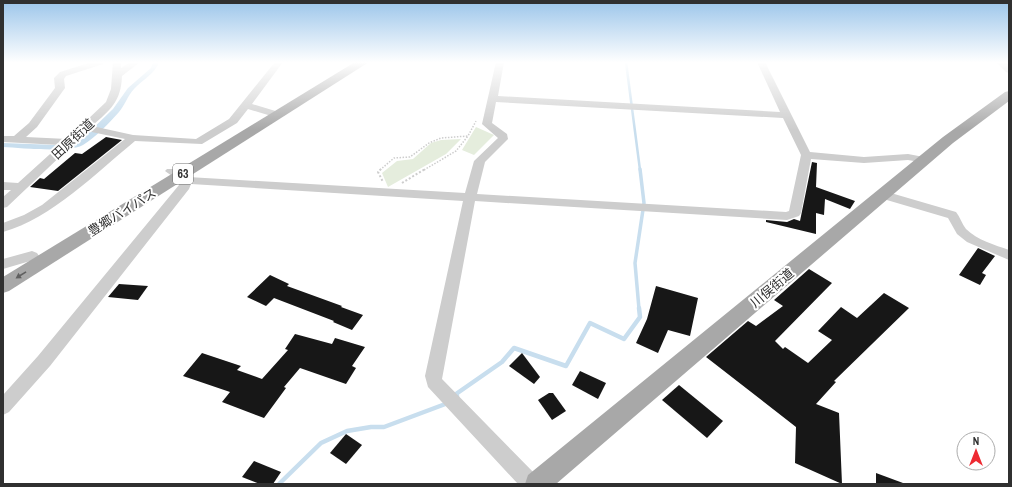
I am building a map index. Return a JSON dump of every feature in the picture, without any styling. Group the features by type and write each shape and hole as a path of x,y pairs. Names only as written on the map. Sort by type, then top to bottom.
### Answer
{"main road":[{"name":"豊郷バイパス","path":"3,286 179,176 317,85"},
{"name":"豊郷バイパス","path":"273,114 324,85"},
{"name":"川俣街道","path":"537,484 948,140 1009,95"},
{"name":"豊郷バイパス","path":"3,272 179,176"}],"street":[{"path":"16,140 33,125 60,88 60,85"},
{"name":"田原街道","path":"3,204 71,142 113,99 116,85"},
{"path":"85,128 133,138 198,142 233,121 262,85"},
{"path":"495,85 487,124 503,136 503,139 480,161 470,197 433,376 434,382 531,484"},
{"path":"179,176 387,192 788,216 795,212 806,155 772,85"},
{"path":"492,99 786,114"},
{"path":"246,105 273,114"},
{"path":"3,228 28,218 46,208 133,138"},
{"path":"3,139 71,142"},
{"path":"806,155 864,160 908,158 925,160"},
{"path":"3,407 44,361 185,186 179,176"},
{"path":"3,186 21,187"},
{"path":"884,195 952,215 957,221 960,231 977,242 1009,255"},
{"path":"3,264 32,256"}],"path":[{"path":"468,136 441,138 429,143 410,157 394,158 378,172 387,192 456,151 468,136 476,121 487,121"}],"green space":[{"path":"476,127 494,135 474,155 462,150"},
{"path":"461,139 446,154 388,187 382,173 397,161 413,159 431,143 441,140"}],"water":[{"path":"132,85 138,85 132,91 121,109 111,121 83,145 67,149 3,147 3,143 57,145 75,142 84,137 113,109"}],"building":[{"path":"106,137 122,140 58,191 30,187 40,178 44,179 75,153 82,154"},
{"path":"812,162 817,163 816,187 855,201 850,209 825,199 824,215 816,213 816,234 766,222 766,220 787,222 794,219 800,221"},
{"path":"978,248 995,256 982,273 986,275 980,285 959,275"},
{"path":"809,269 832,283 775,341 783,349 785,347 808,363 832,340 818,331 841,307 857,318 884,293 909,308 834,381 836,382 816,404 839,413 842,484 795,463 796,427 706,357 748,321 756,326 783,306 774,300"},
{"path":"270,275 289,284 287,286 363,315 352,330 333,322 334,321 274,298 266,306 247,297"},
{"path":"119,284 148,286 138,300 108,297"},
{"path":"656,286 698,298 690,336 668,330 658,353 636,343 647,319"},
{"path":"295,334 332,344 335,338 365,347 352,366 356,368 346,384 300,368 284,387 286,388 264,418 222,402 230,392 183,376 202,353 241,366 237,370 262,379 288,350 285,349"},
{"path":"522,353 540,377 534,384 509,366"},
{"path":"580,371 606,383 598,399 572,385"},
{"path":"679,385 723,421 707,438 662,400"},
{"path":"549,393 553,393 566,411 552,420 538,400"},
{"path":"346,434 362,445 346,464 330,453"},
{"path":"254,461 281,472 273,484 260,484 242,477"},
{"path":"876,473 903,483 903,484 876,484"}],"waterway":[{"path":"629,85 640,170"},
{"path":"639,309 635,263 644,203 640,169"},
{"path":"457,396 456,394 502,362 514,348 566,366 590,323 624,339 640,317 639,308"},
{"path":"279,484 321,443 347,431 371,427 384,427 448,403"}]}
